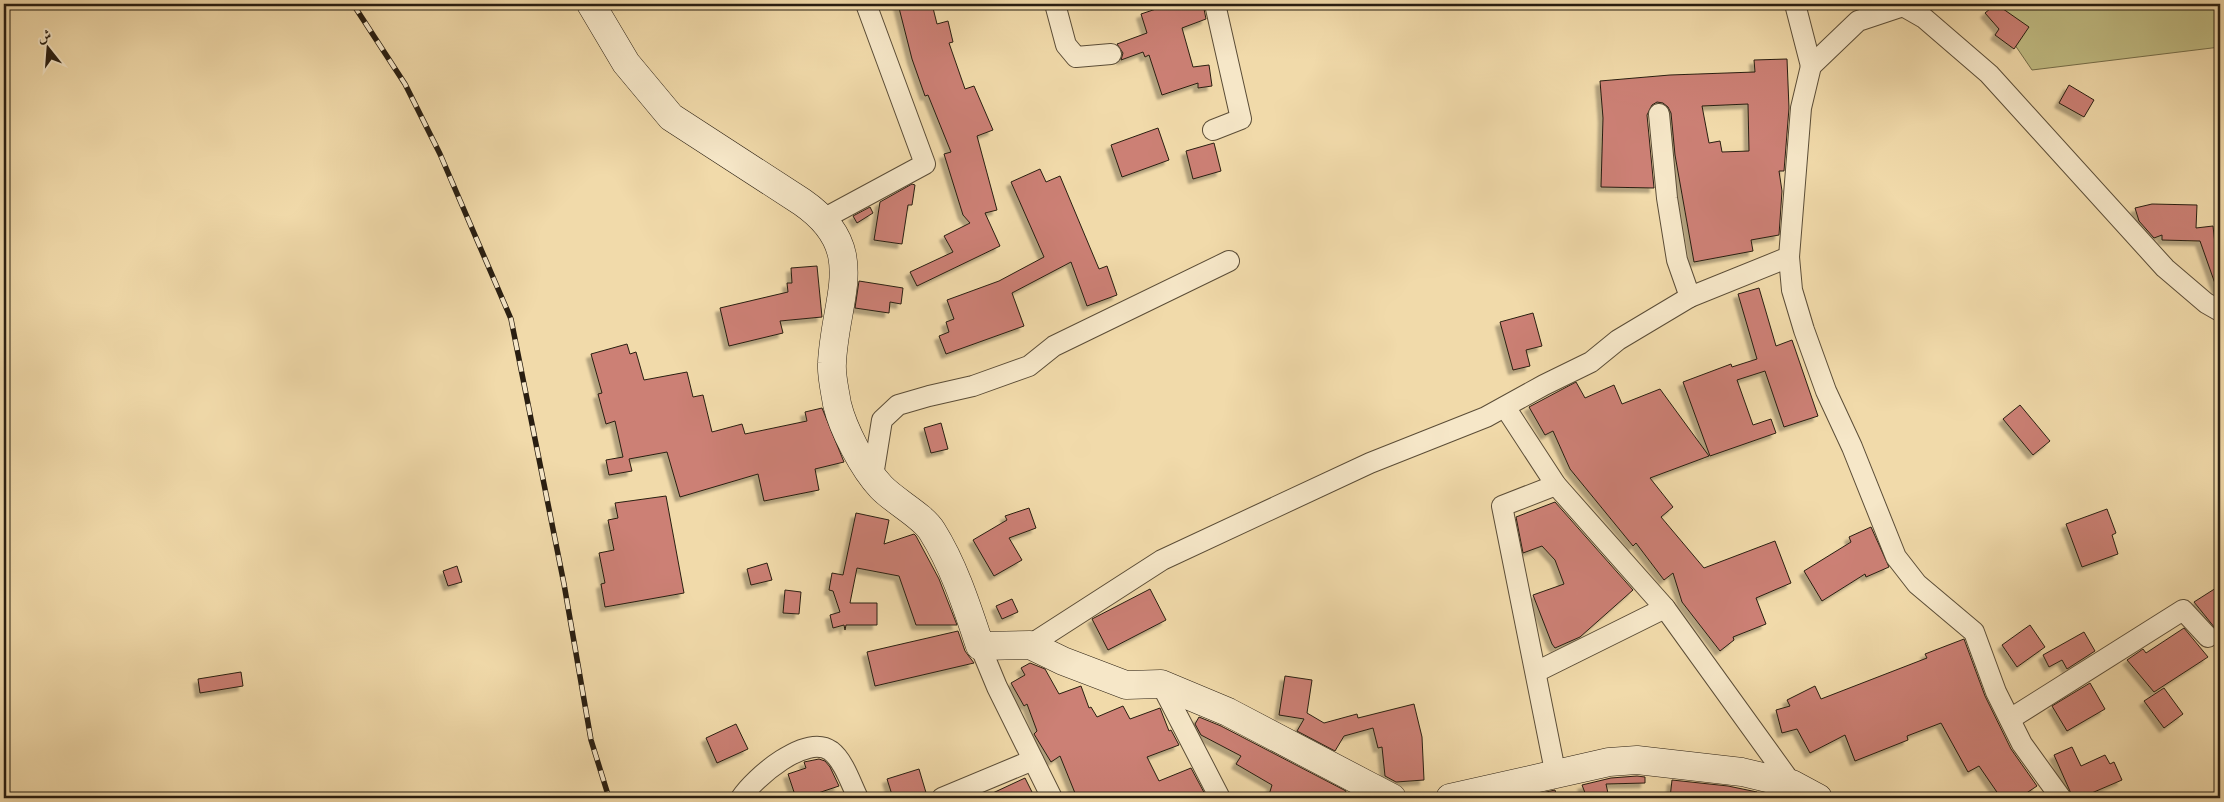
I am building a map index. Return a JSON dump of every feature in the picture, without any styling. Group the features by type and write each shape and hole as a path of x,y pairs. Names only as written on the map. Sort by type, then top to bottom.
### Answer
{"street":[{"path":"591,4 626,63 671,118 802,202 831,228 840,244 845,263 832,364 838,405 852,444 881,487 932,530 956,578 997,687 1052,798"},
{"path":"823,219 924,164 866,4"},
{"path":"1055,4 1066,45 1076,57 1111,54"},
{"path":"1213,130 1241,119 1215,4"},
{"path":"1795,4 1811,66 1801,108 1789,257 1792,290 1813,356 1856,456 1896,557 1917,584 1974,632 1996,692 2022,744 2061,798"},
{"path":"1811,66 1858,21 1903,6 1924,18 1989,74 2165,268 2206,303 2220,311"},
{"path":"1659,114 1667,198 1677,260 1690,297"},
{"path":"1030,645 1162,560 1370,463 1486,417 1591,362 1618,340 1690,297 1789,257"},
{"path":"873,476 882,420 898,405 973,386 1029,366 1054,346 1229,261"},
{"path":"1504,407 1556,485 1665,608 1792,784"},
{"path":"1556,485 1502,506 1556,776"},
{"path":"1536,672 1665,608"},
{"path":"2010,720 2183,610 2208,637"},
{"path":"980,646 1030,645 1063,661 1126,685 1161,684 1228,712 1392,798"},
{"path":"1161,684 1220,798"},
{"path":"741,798 763,773 783,760 808,748 819,747 830,750 838,758 858,798"},
{"path":"942,798 1033,760"},
{"path":"1450,798 1556,776 1609,762 1637,760 1742,772 1792,784 1818,798"}],"shaded area":[{"path":"1987,4 2220,4 2220,47 2032,70"}],"building":[{"path":"898,4 932,4 937,24 948,21 953,42 949,43 965,89 974,86 993,130 977,136 997,210 985,213 1000,246 917,286 910,272 953,252 944,236 970,223 963,215 944,154 951,152 928,95 925,96 912,59"},
{"path":"1171,4 1203,4 1206,19 1182,28 1193,67 1209,65 1212,86 1198,88 1198,83 1162,95 1149,55 1145,57 1143,52 1121,60 1123,53 1117,44 1147,33 1141,14"},
{"path":"1996,4 2029,27 2014,49 1995,35 1999,29 1985,13"},
{"path":"1787,59 1789,108 1784,171 1779,171 1782,191 1779,235 1751,240 1753,251 1694,262 1675,155 1671,113 1668,107 1663,103 1657,102 1652,105 1647,115 1654,188 1601,187 1603,118 1600,81 1670,75 1755,72 1754,60","holes":["1748,104 1749,151 1722,152 1720,141 1709,143 1702,106"]},
{"path":"2069,85 2094,100 2084,117 2059,103"},
{"path":"1158,128 1169,160 1122,177 1111,145"},
{"path":"1214,143 1221,171 1193,179 1186,151"},
{"path":"1040,169 1046,182 1060,176 1099,269 1107,266 1117,295 1087,306 1071,262 1012,293 1024,326 946,354 939,336 949,332 946,322 954,319 947,300 999,281 1044,257 1011,182"},
{"path":"912,184 915,185 912,205 908,205 902,244 874,240 880,202"},
{"path":"2152,204 2197,205 2196,228 2213,226 2215,244 2220,242 2220,291 2218,292 2200,241 2162,240 2162,235 2154,238 2139,221 2135,208"},
{"path":"870,207 873,213 857,223 853,216"},
{"path":"817,266 822,317 780,321 783,333 729,346 720,308 788,292 787,283 792,283 791,268"},
{"path":"859,281 903,288 901,304 890,302 889,313 855,308"},
{"path":"1759,288 1776,346 1792,340 1818,416 1784,427 1765,371 1737,380 1753,425 1771,419 1776,433 1710,456 1683,382 1731,364 1732,367 1757,359 1738,294"},
{"path":"1533,313 1542,346 1526,350 1530,366 1513,370 1500,322"},
{"path":"627,344 630,354 636,352 644,380 687,372 693,397 703,395 712,432 742,424 745,434 807,421 805,412 822,408 844,462 815,469 819,490 764,501 758,474 680,497 667,452 629,459 632,471 609,475 606,460 623,457 615,421 606,424 598,394 602,393 591,354"},
{"path":"1576,382 1585,398 1614,385 1622,404 1660,389 1709,456 1650,478 1673,507 1661,517 1704,568 1775,541 1791,583 1756,598 1766,624 1733,637 1734,640 1720,651 1682,602 1673,573 1664,580 1636,543 1633,546 1570,469 1553,431 1545,435 1529,407"},
{"path":"2020,405 2050,441 2033,455 2003,419"},
{"path":"941,423 948,449 931,453 924,428"},
{"path":"666,496 684,593 605,607 601,584 605,583 599,553 614,550 608,520 618,518 615,503"},
{"path":"1555,502 1633,590 1580,637 1555,648 1533,595 1564,584 1555,560 1542,546 1523,553 1516,517"},
{"path":"1029,508 1036,528 1009,538 1022,560 994,576 973,540 1007,520 1005,516"},
{"path":"2107,509 2116,533 2112,535 2118,554 2082,567 2066,524"},
{"path":"856,513 889,520 884,544 914,534 916,536 939,579 957,625 916,625 899,576 857,568 850,603 877,603 877,625 846,625 845,630 844,625 833,628 830,615 840,612 833,591 829,590 832,573 843,575"},
{"path":"1871,527 1889,567 1866,577 1865,574 1822,601 1804,571 1851,542 1849,537"},
{"path":"767,563 772,580 751,585 747,569"},
{"path":"457,566 462,582 448,586 443,571"},
{"path":"2216,588 2220,595 2219,633 2194,602"},
{"path":"1150,589 1166,620 1108,650 1092,619"},
{"path":"785,590 801,592 799,614 783,613"},
{"path":"1012,599 1018,612 1002,619 996,606"},
{"path":"2030,625 2045,647 2017,667 2002,645"},
{"path":"2184,628 2208,657 2154,692 2127,660 2143,649 2146,653"},
{"path":"958,631 965,651 974,663 875,686 867,652"},
{"path":"2084,632 2095,651 2067,669 2062,660 2049,667 2043,655"},
{"path":"1964,639 1985,696 2011,749 2037,786 2019,798 2001,798 1979,766 1968,772 1941,723 1907,736 1908,740 1855,761 1845,735 1810,753 1797,729 1782,733 1776,710 1790,706 1787,700 1815,686 1821,699 1927,658 1925,654"},
{"path":"1030,663 1045,669 1059,694 1081,686 1089,708 1091,707 1097,717 1123,706 1130,719 1160,708 1169,731 1171,730 1179,745 1147,757 1159,781 1191,768 1207,798 1077,798 1060,756 1051,762 1034,734 1037,731 1027,704 1024,706 1011,683 1025,675 1021,668"},
{"path":"241,672 243,686 200,693 198,679"},
{"path":"1285,676 1312,680 1307,713 1324,723 1357,714 1358,718 1414,704 1422,737 1424,780 1396,782 1385,776 1382,747 1378,748 1373,728 1344,736 1335,751 1297,731 1304,719 1279,715"},
{"path":"2090,683 2105,709 2067,731 2052,706"},
{"path":"2164,688 2183,714 2164,728 2144,701"},
{"path":"1199,717 1221,726 1346,791 1343,798 1268,798 1272,785 1236,764 1241,756 1201,735 1195,724"},
{"path":"736,724 748,749 717,763 706,738"},
{"path":"2072,747 2081,766 2105,755 2110,764 2114,762 2122,780 2080,798 2073,798 2054,755"},
{"path":"819,759 825,761 830,767 839,786 803,798 796,798 788,774 806,768 804,762"},
{"path":"919,769 927,796 893,798 887,779"},
{"path":"1645,777 1645,783 1606,784 1609,798 1587,798 1582,785 1611,778"},
{"path":"1025,778 1035,798 982,798"},
{"path":"1672,780 1728,786 1757,792 1756,798 1670,798"},
{"path":"1555,790 1557,798 1520,798"}],"railway":[{"path":"353,4 405,84 440,154 511,319 564,584 591,740 609,798"}]}
